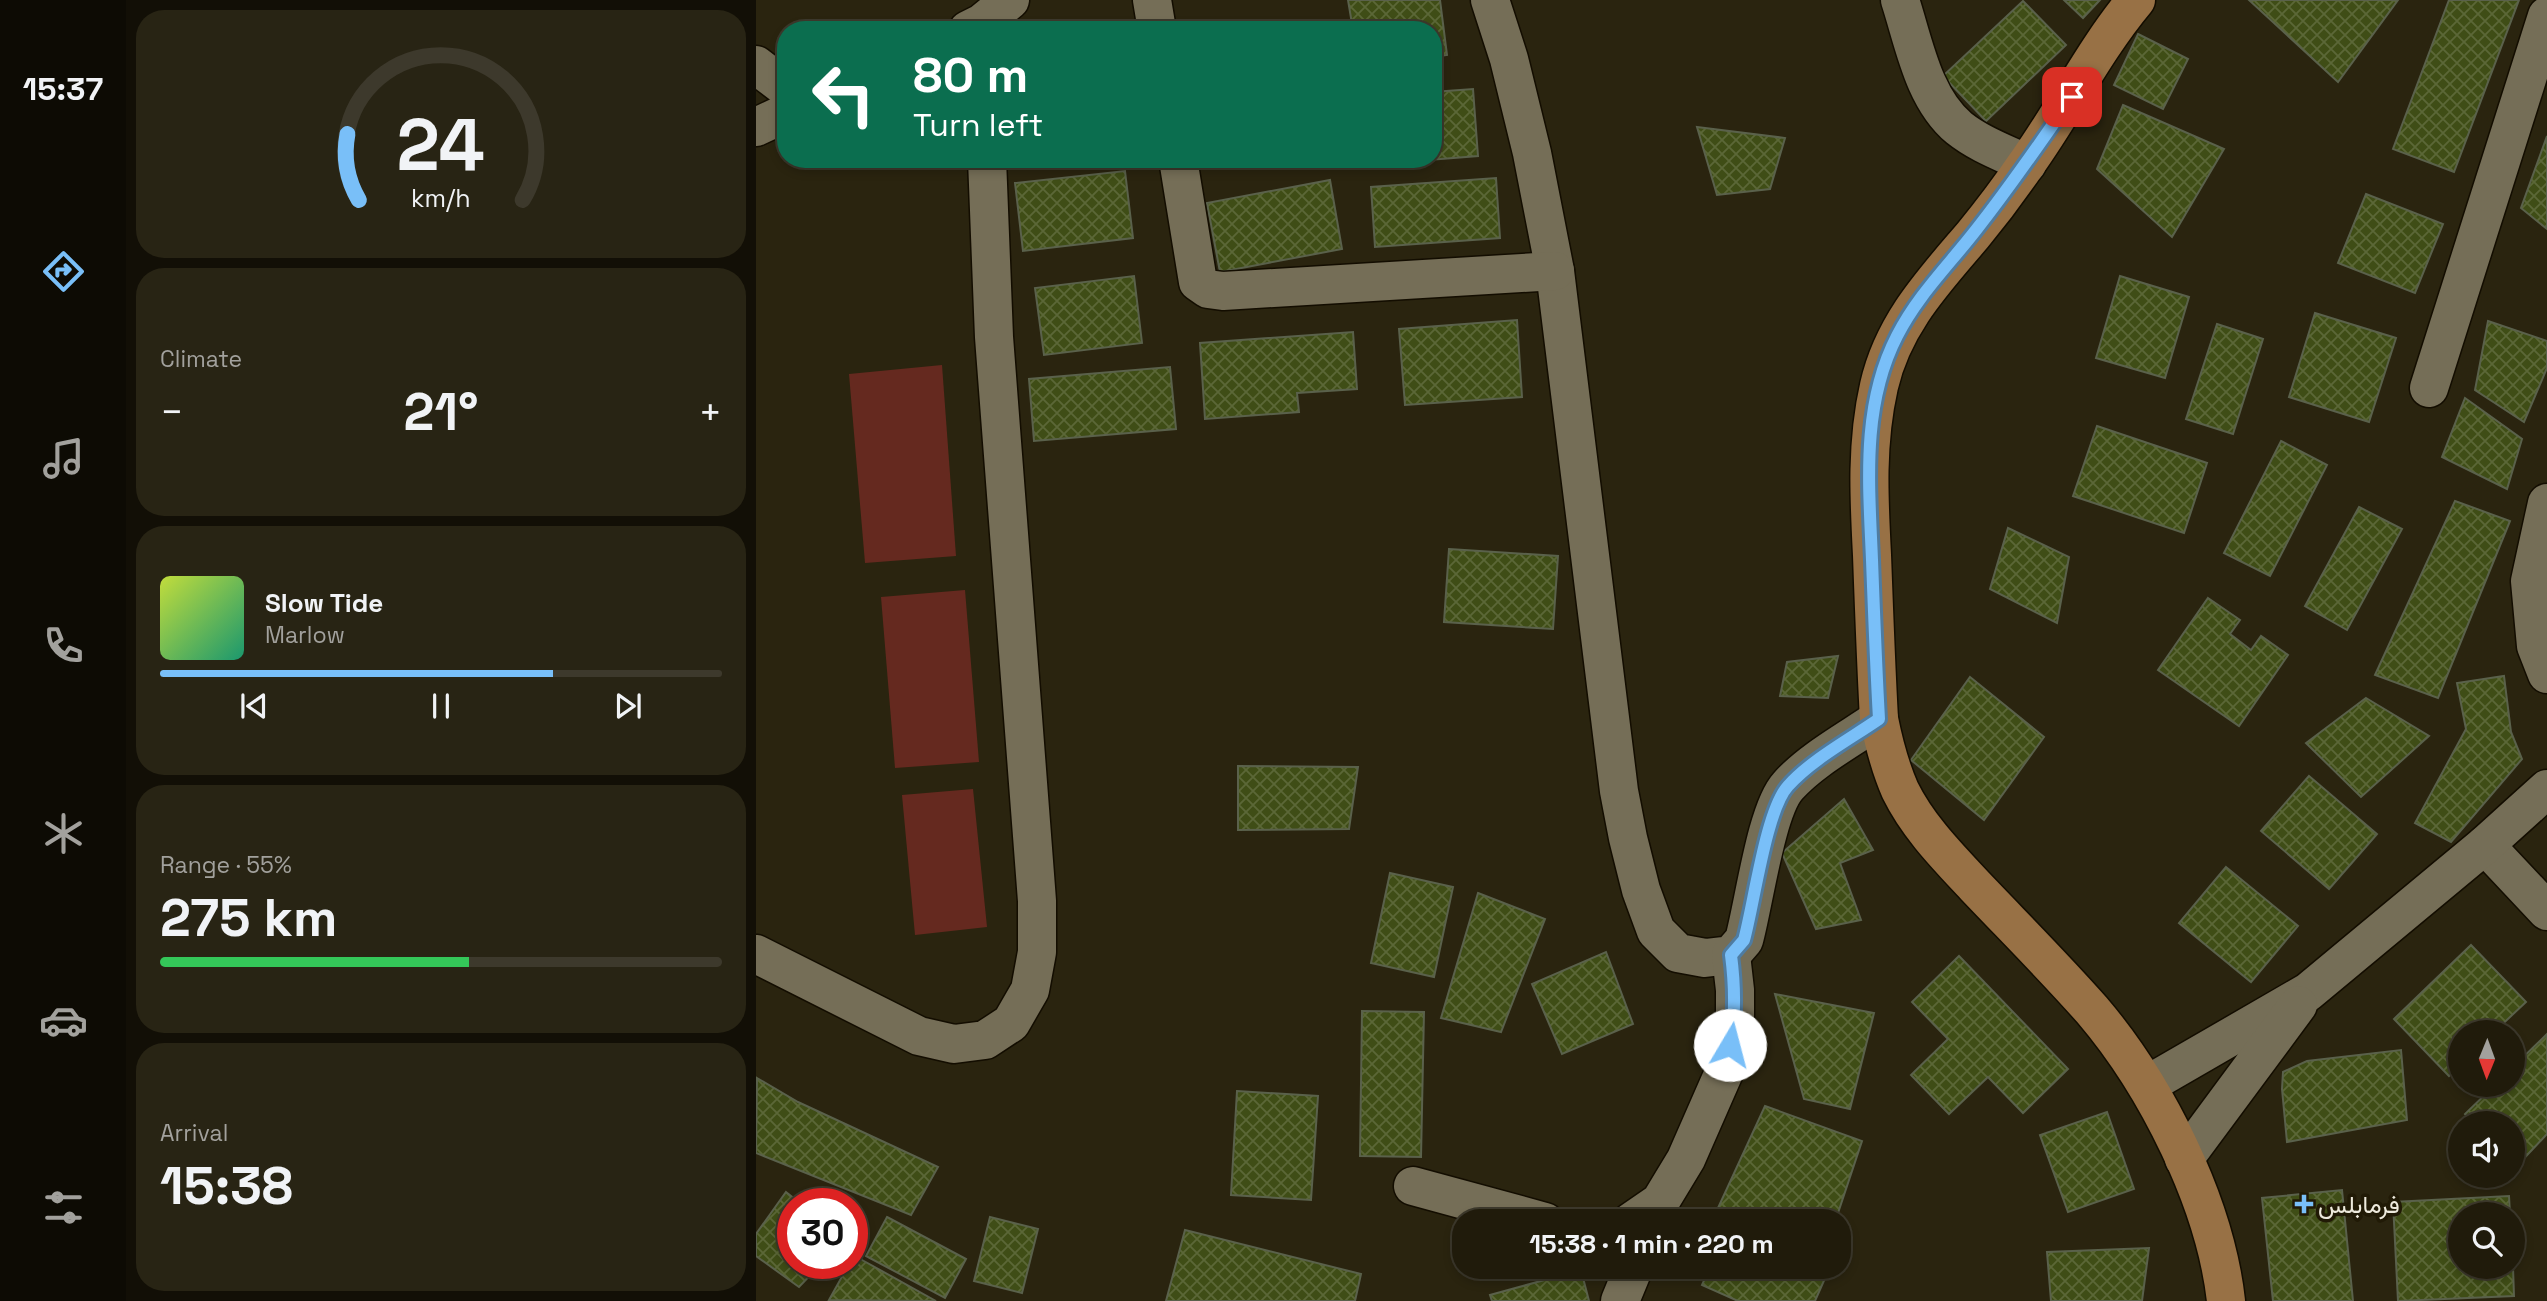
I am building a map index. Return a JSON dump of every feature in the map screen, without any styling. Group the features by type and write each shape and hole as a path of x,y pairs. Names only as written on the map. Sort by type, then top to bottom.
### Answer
{"main road":[{"path":"2136,0 2114,27 2027,164 1975,232 1919,298 1896,339 1879,383 1870,429 1868,476 1879,719 1887,757 1901,791 1920,824 2092,1010 2147,1085 2184,1160 2209,1225 2226,1301"}],"street":[{"path":"1152,0 1156,21"},
{"path":"1490,0 1509,59 1532,153 1555,271 1619,791 1635,864 1656,931 1678,953 1705,958 1731,955 1744,940 1770,826 1786,788 1879,719"},
{"path":"1900,0 1918,59 1933,95 1944,112 1958,127 1979,141 2027,164"},
{"path":"2429,388 2547,16"},
{"path":"756,65 777,81"},
{"path":"756,127 777,117"},
{"path":"756,954 909,1031 954,1044 985,1040 1011,1023 1030,990 1037,952 1037,901 994,337 987,168"},
{"path":"1179,168 1198,282 1208,289 1223,291 1555,271"},
{"path":"2547,503 2530,581 2536,646 2547,674"},
{"path":"2147,1085 2308,992 2485,845 2547,789"},
{"path":"2485,845 2547,911"},
{"path":"1652,1209 1686,1159 1725,1070 1735,1019 1731,955"},
{"path":"2184,1160 2308,992"},
{"path":"1413,1186 1497,1209"},
{"path":"1620,1301 1628,1279"}],"shaded area":[{"path":"942,365 956,556 865,563 849,374"},
{"path":"965,590 979,762 895,768 881,597"},
{"path":"973,789 987,927 915,935 902,795"}],"building":[{"path":"1348,0 1440,0 1447,55 1442,56 1442,21 1352,21"},
{"path":"2064,0 2100,0 2083,18"},
{"path":"2249,0 2398,0 2338,82"},
{"path":"2449,0 2519,0 2454,172 2393,149"},
{"path":"2023,1 2066,45 1986,121 1943,76"},
{"path":"2138,34 2188,59 2163,109 2114,85"},
{"path":"1473,89 1478,156 1442,159 1442,91"},
{"path":"2123,105 2224,149 2172,237 2097,169"},
{"path":"1697,127 1785,138 1770,189 1717,195"},
{"path":"2547,136 2547,229 2521,208"},
{"path":"1125,171 1133,238 1023,251 1015,183"},
{"path":"1496,178 1500,238 1375,247 1371,187"},
{"path":"1330,180 1342,249 1220,272 1207,203"},
{"path":"2366,194 2443,224 2415,293 2338,263"},
{"path":"1134,276 1142,343 1044,355 1035,288"},
{"path":"2120,276 2189,297 2165,378 2096,358"},
{"path":"2315,313 2396,338 2369,422 2289,397"},
{"path":"1517,320 1522,397 1405,405 1399,329"},
{"path":"2488,321 2547,341 2547,368 2524,422 2475,390"},
{"path":"2217,324 2263,339 2233,434 2186,419"},
{"path":"1353,332 1357,389 1297,393 1299,412 1205,419 1200,343"},
{"path":"1170,367 1176,429 1034,441 1029,379"},
{"path":"2465,398 2522,439 2507,489 2442,457"},
{"path":"2097,426 2207,463 2184,533 2073,496"},
{"path":"2281,441 2327,465 2270,576 2224,553"},
{"path":"2455,501 2510,521 2438,698 2375,675"},
{"path":"2359,507 2402,529 2347,630 2305,606"},
{"path":"2008,528 2069,557 2057,623 1990,589"},
{"path":"1449,549 1558,556 1553,629 1444,622"},
{"path":"2208,598 2240,620 2230,634 2251,650 2261,636 2288,655 2239,726 2158,670"},
{"path":"1838,656 1828,698 1780,696 1787,662"},
{"path":"2504,676 2511,732 2522,759 2451,842 2415,823 2466,729 2457,683"},
{"path":"1970,677 2044,737 1984,820 1911,760"},
{"path":"2366,698 2429,736 2361,797 2306,743"},
{"path":"1238,766 1358,767 1349,829 1238,830"},
{"path":"2309,776 2377,834 2329,889 2261,831"},
{"path":"1844,799 1873,850 1840,863 1861,920 1816,929 1782,853"},
{"path":"2226,867 2298,926 2251,982 2179,923"},
{"path":"1390,873 1453,887 1434,977 1371,963"},
{"path":"1478,893 1545,919 1501,1032 1441,1018"},
{"path":"2471,945 2526,1002 2507,1020 2448,1020 2448,1075 2394,1019"},
{"path":"1606,952 1633,1024 1562,1054 1532,984"},
{"path":"1959,956 2068,1069 2023,1113 1988,1077 1949,1114 1911,1075 1948,1039 1912,1002"},
{"path":"1775,994 1874,1013 1850,1109 1804,1099"},
{"path":"1362,1011 1424,1012 1421,1157 1360,1156"},
{"path":"2547,1034 2547,1134 2525,1157 2525,1111 2468,1111 2483,1097 2525,1097 2525,1055"},
{"path":"2401,1050 2407,1120 2287,1142 2283,1072 2307,1061"},
{"path":"757,1078 798,1102 938,1167 911,1215 868,1198 868,1188 844,1188 756,1153"},
{"path":"1237,1091 1318,1096 1311,1200 1231,1195"},
{"path":"1765,1106 1862,1141 1839,1209 1718,1208"},
{"path":"2107,1112 2134,1189 2068,1212 2040,1135"},
{"path":"2342,1190 2353,1301 2273,1301 2262,1198"},
{"path":"2509,1196 2509,1202 2448,1202 2448,1279 2513,1279 2514,1296 2398,1301 2393,1202"},
{"path":"777,1205 777,1271 756,1256 756,1234"},
{"path":"887,1217 966,1259 945,1298 868,1257"},
{"path":"990,1217 1038,1229 1022,1293 974,1281"},
{"path":"1185,1230 1361,1274 1355,1301 1166,1301"},
{"path":"2149,1248 2142,1301 2051,1301 2047,1252"},
{"path":"868,1263 936,1301 829,1300 841,1279 868,1279"},
{"path":"788,1279 807,1279 799,1287"},
{"path":"1548,1279 1583,1279 1589,1301 1492,1301 1490,1295"},
{"path":"1705,1279 1825,1279 1815,1301 1738,1301 1702,1285"}],"place":[{"name":"فرمابلس","path":"2304,1204"}],"route":[{"path":"1730,1045 1735,1019 1731,955 1744,940 1751,917 1773,815 1786,788 1879,719 1868,476 1870,429 1879,383 1896,339 1919,298 1975,232 2027,164 2072,97"}]}
